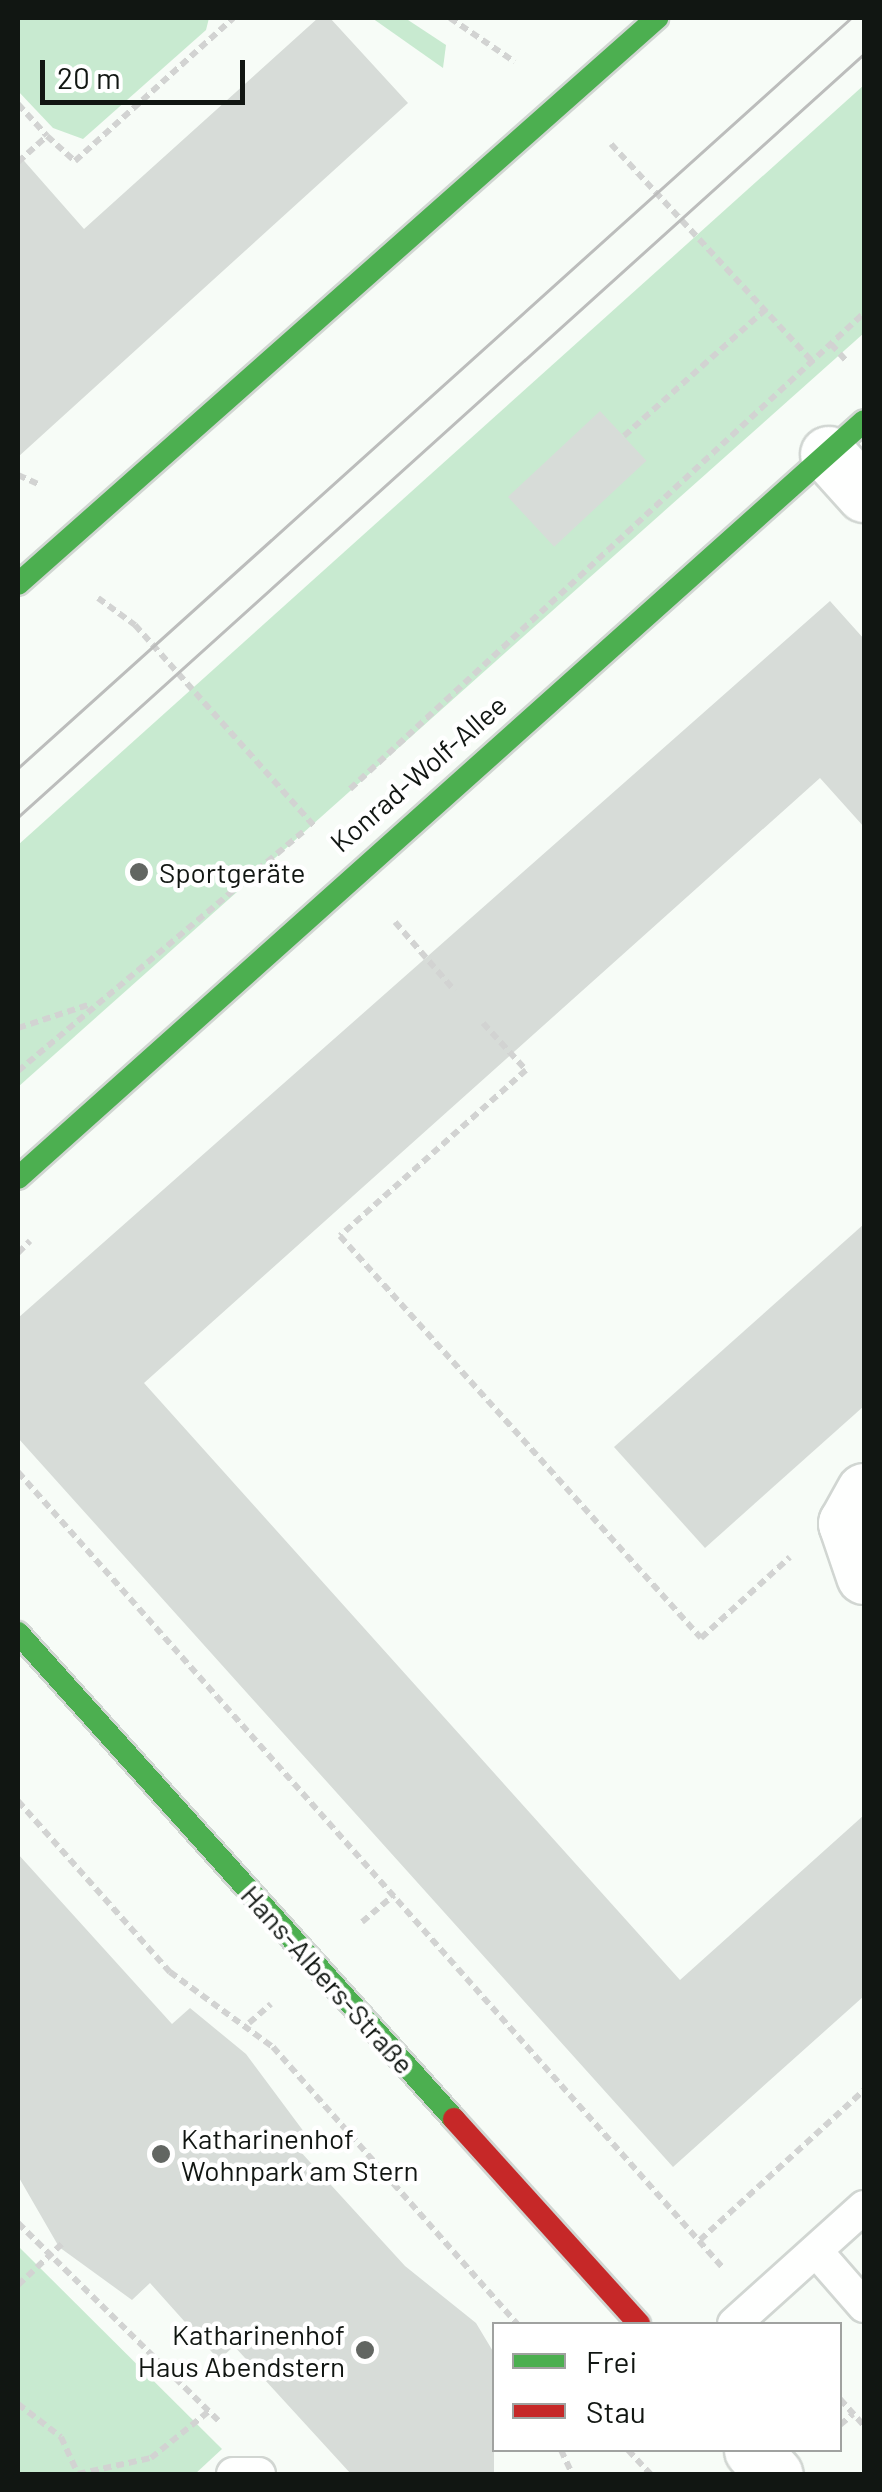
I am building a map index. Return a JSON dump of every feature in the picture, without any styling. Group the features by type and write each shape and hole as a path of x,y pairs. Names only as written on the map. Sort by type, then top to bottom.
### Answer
{"street":[{"path":"18,584 657,18"},
{"path":"846,438 864,494"},
{"name":"Konrad-Wolf-Allee","path":"18,1178 352,870 846,438"},
{"path":"855,1507 864,1576"},
{"name":"Hans-Albers-Straße","path":"18,1633 637,2322"},
{"path":"754,2452 774,2474"}],"lane":[{"path":"744,2315 864,2207"},
{"path":"816,2251 864,2306"},
{"path":"233,2474 259,2474"}],"path":[{"path":"217,18 219,30"},
{"path":"18,104 74,160 234,18"},
{"path":"450,18 566,97 813,362"},
{"path":"18,162 47,136"},
{"path":"624,436 766,310"},
{"path":"341,797 864,312"},
{"path":"18,475 32,477"},
{"path":"45,558 135,625 313,824 455,991"},
{"path":"18,1071 92,1004 327,810"},
{"path":"18,1028 92,1004"},
{"path":"483,1023 526,1070 340,1236 701,1638 799,1548 855,1507"},
{"path":"18,1472 700,2240 744,2315"},
{"path":"18,1801 170,1972 249,2023 516,2322"},
{"path":"700,2240 864,2090"},
{"path":"18,2224 233,2436"},
{"path":"18,2285 66,2241"},
{"path":"842,2401 864,2426"},
{"path":"18,2404 62,2437 78,2474 151,2458 209,2411"},
{"path":"842,2423 853,2414"},
{"path":"630,2452 650,2474"}],"green space":[{"path":"18,18 209,18 206,30 83,139 53,128 18,91"},
{"path":"372,18 405,18 446,45 443,68"},
{"path":"864,85 864,333 18,1087 18,845"},
{"path":"18,2246 222,2449 195,2474 18,2474"}],"building":[{"path":"318,18 330,18 408,103 18,457 18,154 84,229"},
{"path":"600,411 646,461 554,547 508,497"},
{"path":"830,601 864,639 864,827 820,778 144,1383 680,1980 864,1815 864,1996 673,2167 18,1438 18,1318"},
{"path":"864,1224 864,1406 705,1548 614,1447"},
{"path":"18,1854 172,2024 190,2008 246,2054 310,2140 299,2150 405,2266 476,2323 492,2350 494,2474 351,2474 234,2346 219,2360 150,2283 132,2300 59,2247 18,2176"}],"tram line":[{"path":"18,768 851,18"},
{"path":"18,817 864,54"}],"traffic: fast":[{"path":"18,584 657,18"},
{"path":"18,1178 864,421"},
{"path":"18,1633 454,2119"}],"traffic: jam":[{"path":"454,2119 637,2322"}],"place":[{"name":"Sportgeräte","path":"139,872"},
{"name":"Katharinenhof Wohnpark am Stern","path":"161,2154"},
{"name":"Katharinenhof Haus Abendstern","path":"365,2350"}]}
